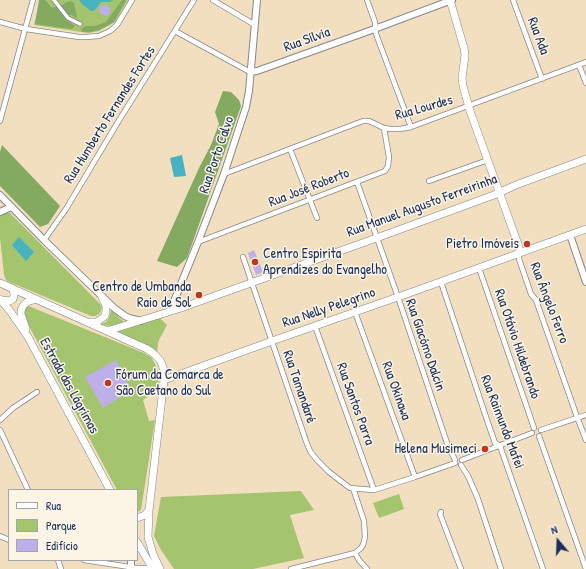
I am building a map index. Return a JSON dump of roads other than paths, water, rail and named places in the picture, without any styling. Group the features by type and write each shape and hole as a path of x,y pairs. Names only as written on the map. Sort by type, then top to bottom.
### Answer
{"main road":[{"name":"Rua Ângelo Ferro","path":"451,0 465,54 462,82 499,193 519,247 519,253"},
{"name":"Rua Manuel Augusto Ferreirinha","path":"107,331 170,311 376,238 586,159"},
{"name":"Rua Nelly Pelegrino","path":"164,380 586,229"},
{"path":"0,283 147,349 159,358 164,370 164,380 149,510 148,537 155,568"},
{"path":"1,299 8,301 13,299 14,293 12,288"},
{"path":"83,321 96,322 105,316 106,306 102,297"},
{"name":"Estrada das Lágrimas","path":"1,299 28,337 67,407 109,489"},
{"path":"28,337 21,311 27,302 36,299"},
{"path":"138,518 145,515 149,510"},
{"path":"138,543 155,568"}],"street":[{"path":"0,121 33,0"},
{"path":"54,0 68,18 80,24"},
{"path":"0,22 26,29 79,37 99,36 110,31 117,25 132,0"},
{"name":"Rua Humberto Fernandes Fortes","path":"44,240 66,209 194,0"},
{"path":"213,0 255,25"},
{"name":"Rua Porto Calvo","path":"170,311 224,174 246,107 249,91 257,0"},
{"path":"367,0 375,22 376,34 411,127"},
{"name":"Rua Sílvia","path":"250,72 451,0"},
{"name":"Rua Ada","path":"512,0 542,79"},
{"path":"175,30 250,72"},
{"name":"Rua Lourdes","path":"224,174 363,121 369,121 384,128 390,129 411,127 586,62"},
{"path":"580,65 586,83"},
{"name":"Rua José Roberto","path":"198,242 384,171 388,166 388,157 384,128"},
{"path":"290,149 317,218"},
{"path":"429,181 488,160"},
{"name":"Rua Giacómo Dalcin","path":"357,182 398,297 447,443 455,461"},
{"path":"0,195 102,297 125,316 141,321"},
{"path":"0,212 11,207"},
{"path":"570,235 586,282"},
{"name":"Rua Ângelo Ferro","path":"519,253 518,259 528,287 536,300 586,440"},
{"name":"Rua Tamandaré","path":"243,257 310,451 329,472 350,488 374,490"},
{"name":"Rua Otávio Hildebrando","path":"479,268 534,428"},
{"name":"Rua Raimundo Mafei","path":"441,282 495,443 500,446 543,569"},
{"name":"Rua Okinawa","path":"355,312 415,477"},
{"name":"Rua Santos Parra","path":"315,326 374,490"},
{"path":"0,420 13,408 36,392"},
{"path":"462,462 532,433 534,428 539,428 541,430 586,415"},
{"path":"0,430 28,489"},
{"path":"541,430 541,434 539,436 586,569"},
{"path":"532,433 534,436 539,436"},
{"path":"374,490 415,477 460,458 478,499 501,569"},
{"path":"291,569 355,553 363,545 365,537 364,521 353,488"},
{"path":"441,512 440,514 461,569"},
{"path":"355,553 358,560 367,569"},
{"path":"91,561 131,568 155,568"}],"water":[{"path":"79,0 114,0 110,2 101,2 94,11 91,11"},
{"path":"182,155 186,176 174,177 170,158"},
{"path":"19,237 34,252 26,261 12,245"}],"place":[{"name":"Pietro Imóveis","path":"527,244"},
{"name":"Centro Espirita Aprendizes do Evangelho","path":"255,262"},
{"name":"Centro de Umbanda Raio de Sol","path":"199,295"},
{"name":"Fórum da Comarca de São Caetano do Sul","path":"108,383"},
{"name":"Helena Musimeci","path":"485,449"}]}
